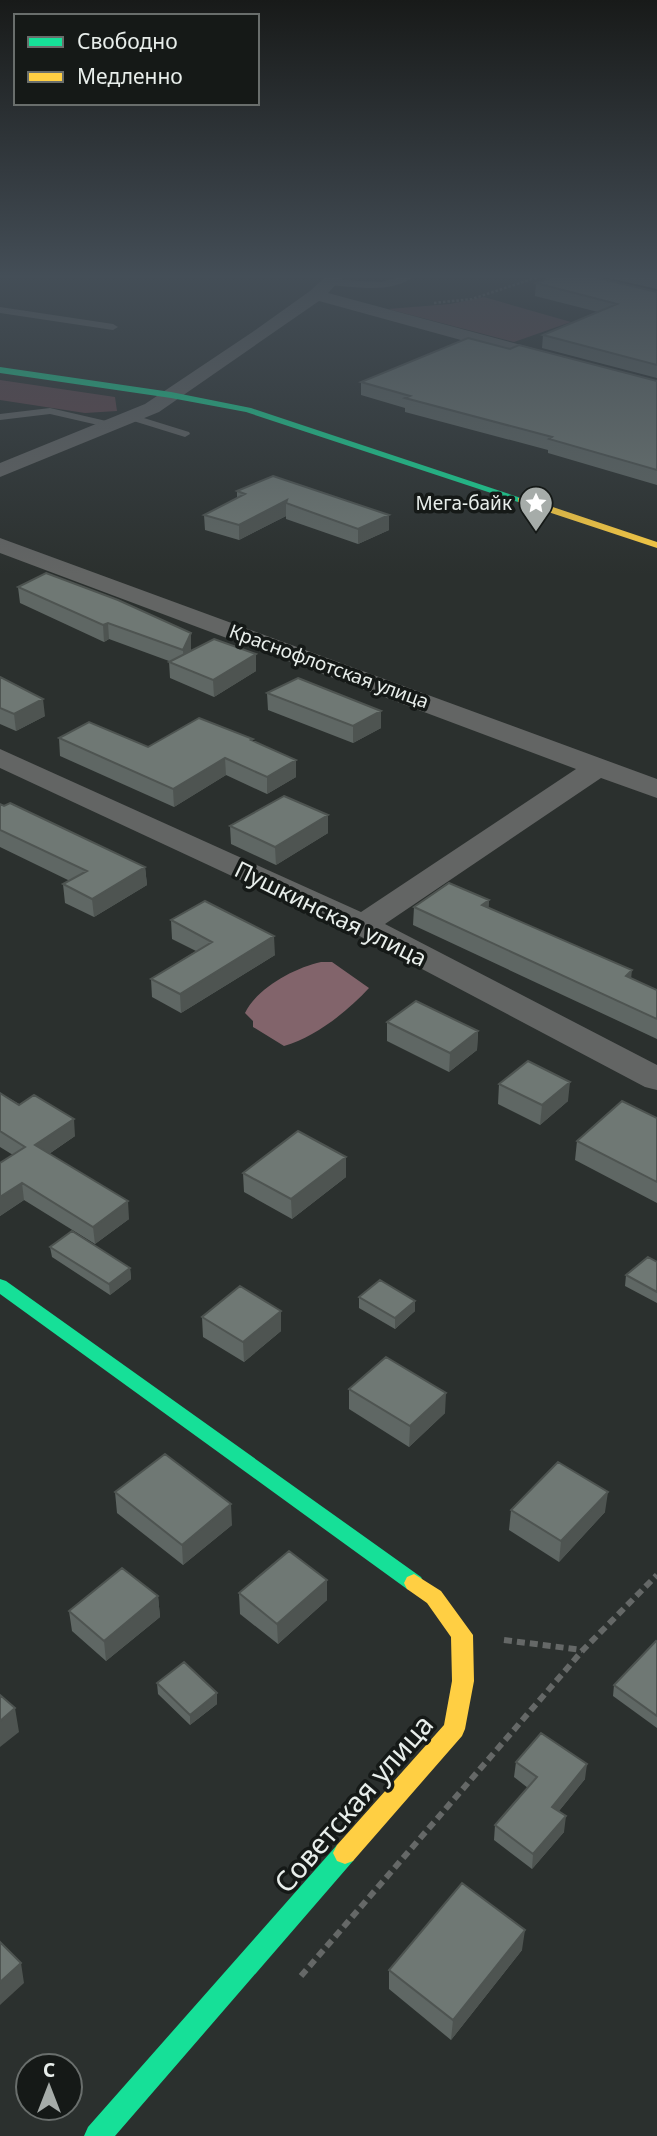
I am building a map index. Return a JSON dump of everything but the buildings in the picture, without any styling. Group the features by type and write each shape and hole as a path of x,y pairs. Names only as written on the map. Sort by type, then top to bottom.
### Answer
{"main road":[{"path":"48,376 176,391 282,420 657,545"},
{"path":"86,376 294,414 657,533"},
{"path":"0,1286 434,1597 462,1635"},
{"name":"Советская улица","path":"97,2136 454,1729 463,1681 462,1635"}],"street":[{"path":"0,471 121,421 176,391 197,376"},
{"name":"Краснофлотская улица","path":"0,545 657,789"},
{"name":"Пушкинская улица","path":"0,757 363,925 657,1079"},
{"path":"363,925 598,766"}],"lane":[{"path":"0,430 50,411"},
{"path":"0,417 50,411 185,434"}],"path":[{"path":"291,1988 583,1650 657,1575"},
{"path":"462,1635 583,1650"}],"shaded area":[{"path":"0,380 115,397 117,411 85,413 0,400"},
{"path":"321,962 332,962 369,988 330,1023 296,1042 284,1046 253,1027 253,1021 245,1013 258,995 288,974"}],"traffic: fast":[{"path":"39,376 171,395 248,410 522,500"},
{"path":"0,1285 414,1583"},
{"path":"97,2136 345,1853"}],"traffic: slow":[{"path":"522,500 657,545"},
{"path":"345,1853 454,1729 463,1681 462,1635 434,1597 414,1583"}],"place":[{"name":"Мега-байк","path":"536,533"}]}
